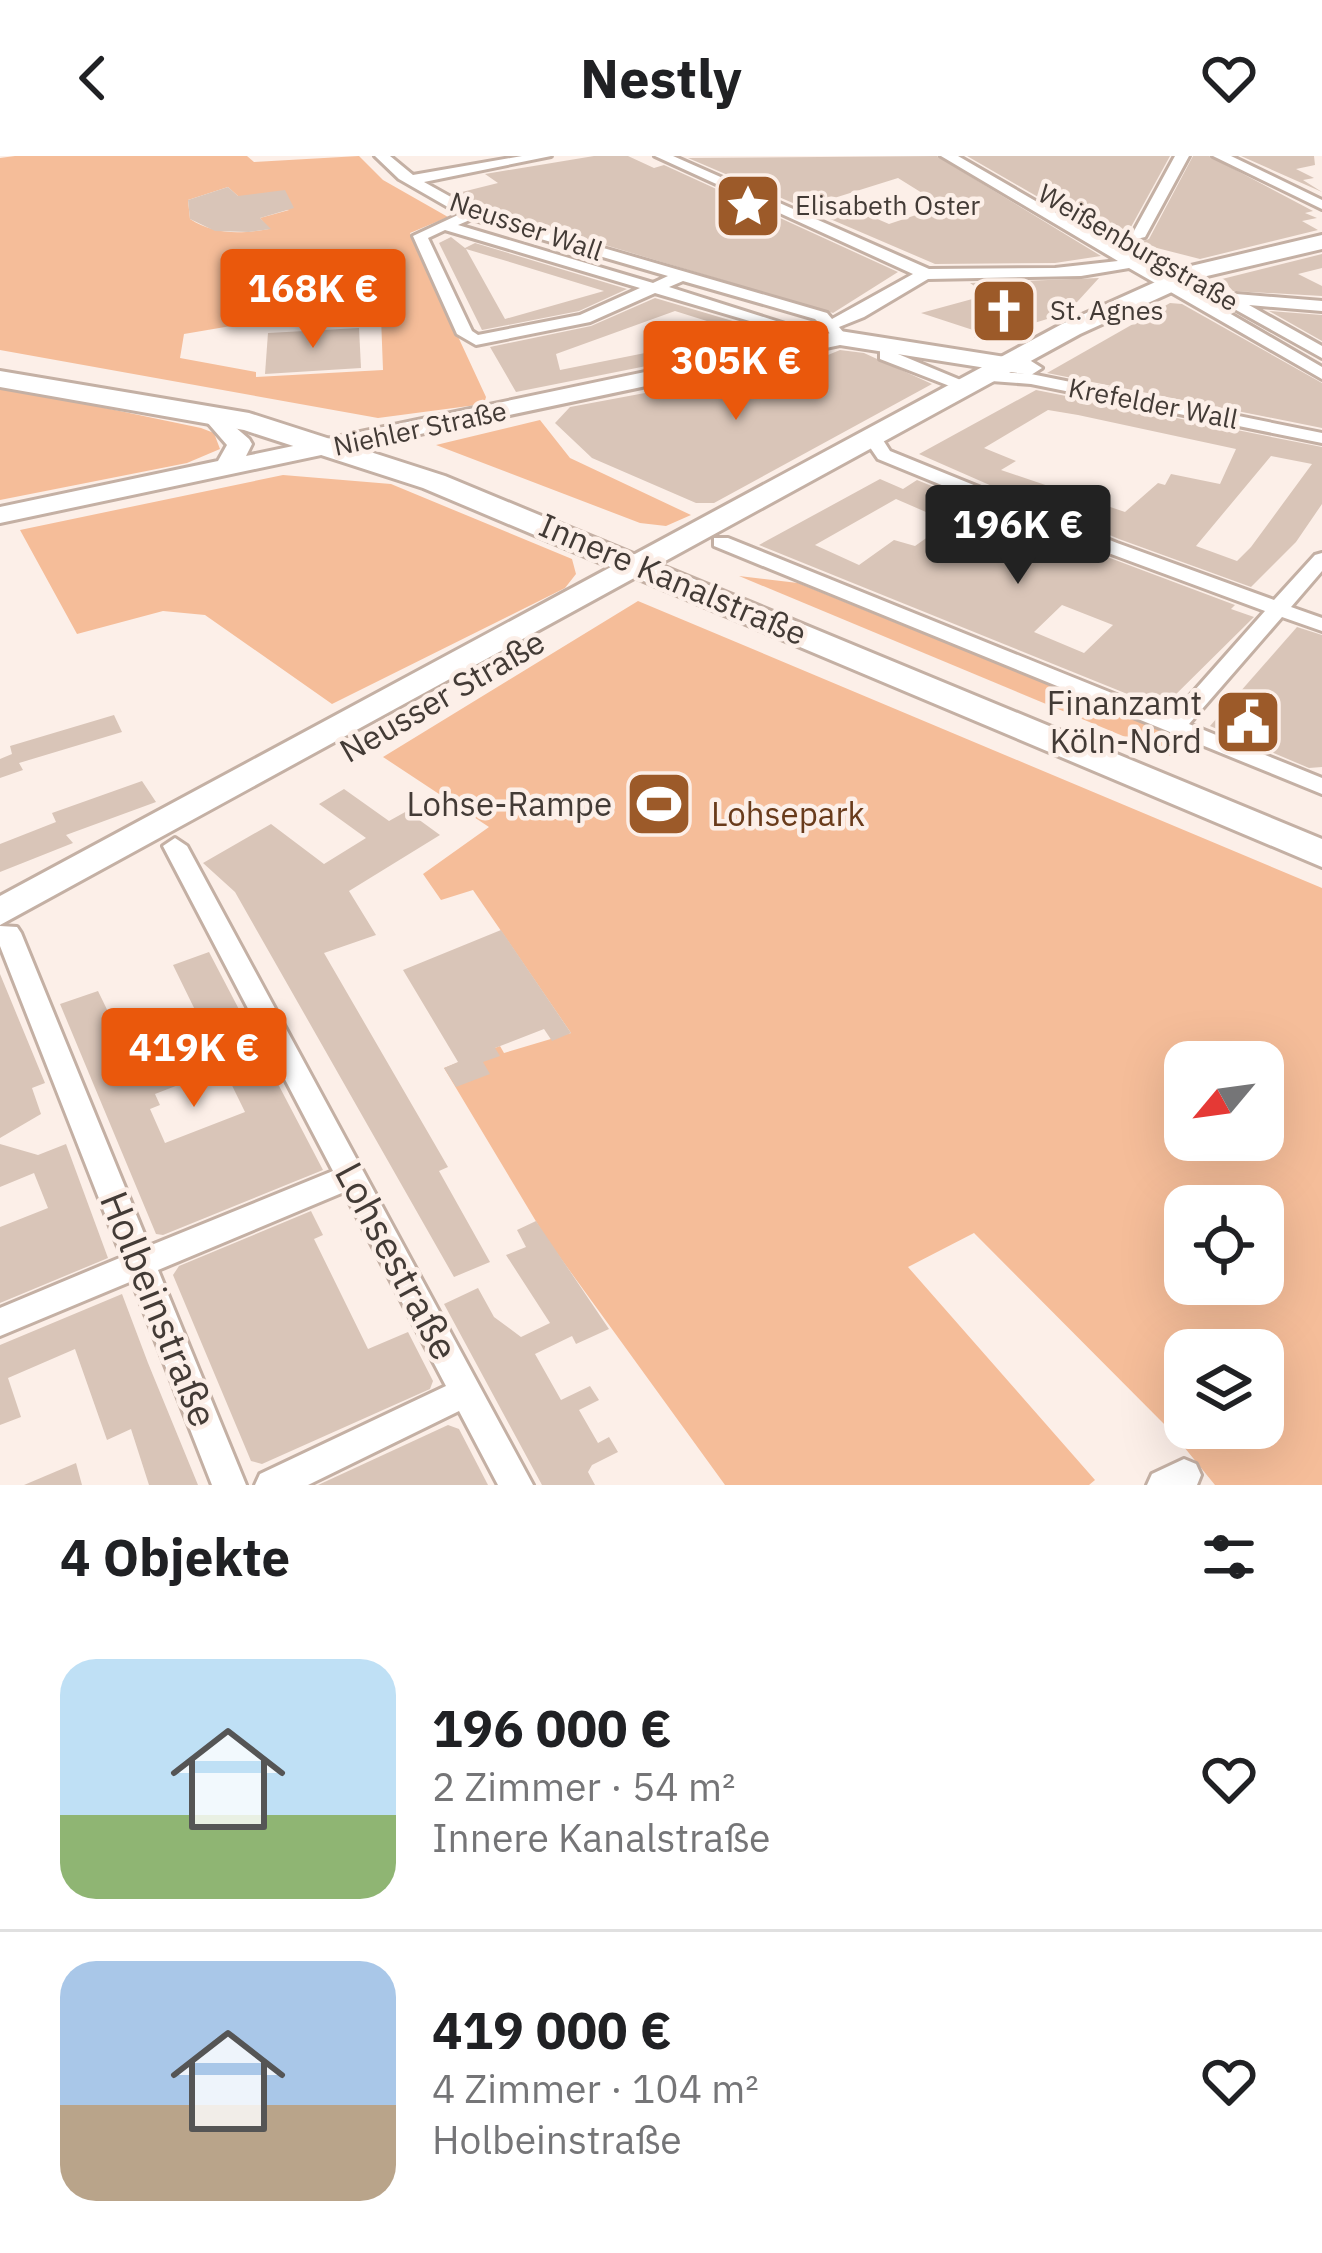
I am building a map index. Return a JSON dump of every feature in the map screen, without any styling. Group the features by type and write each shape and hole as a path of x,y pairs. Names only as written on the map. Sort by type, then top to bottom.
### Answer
{"main road":[{"name":"Neusser Straße","path":"3,928 1000,375 1155,298 1176,280 1322,242"},
{"name":"Innere Kanalstraße","path":"0,364 266,409 372,438 1322,854"},
{"name":"Neusser Straße","path":"881,444 1000,375"},
{"name":"Innere Kanalstraße","path":"0,379 213,416 334,447 577,538 662,563 1322,827"},
{"name":"Neusser Straße","path":"463,673 594,589 721,542 840,466"},
{"path":"577,538 594,563 594,589"}],"street":[{"name":"Neusser Wall","path":"382,156 410,180 471,214 821,316 835,331 901,344 1000,375"},
{"path":"410,180 544,156"},
{"path":"662,156 924,273 1094,271 1131,263"},
{"name":"Weißenburgstraße","path":"948,156 1131,263 1227,299 1322,353"},
{"name":"Weißenburgstraße","path":"977,156 1121,238 1269,343 1322,374"},
{"path":"1099,244 1140,234 1181,156"},
{"path":"1220,156 1322,205"},
{"path":"471,214 420,236 465,334 476,340 584,319 681,276"},
{"name":"Neusser Wall","path":"442,225 787,327"},
{"path":"835,331 924,273"},
{"path":"1227,299 1322,306"},
{"name":"Niehler Straße","path":"0,515 334,447 835,331"},
{"name":"Weißenburgstraße","path":"1269,343 1294,347 1299,340"},
{"path":"901,344 886,355 1000,375"},
{"name":"Krefelder Wall","path":"1000,375 1322,438"},
{"path":"213,416 240,444 226,470"},
{"path":"881,444 1322,625"},
{"path":"275,460 400,470"},
{"name":"Innere Kanalstraße","path":"721,542 1322,787"},
{"path":"1175,726 1282,610 1322,559"},
{"name":"Lohsestraße","path":"176,833 516,1485"},
{"name":"Holbeinstraße","path":"3,928 230,1485"},
{"path":"0,1322 353,1175"},
{"path":"272,1485 466,1392"}],"green space":[{"path":"247,156 254,162 359,156 383,180 448,217 410,233 486,397 484,404 378,418 0,350 0,158","holes":["228,187 238,196 289,210 260,218 269,229 248,232 218,231 190,219 188,200","381,317 383,370 256,377 256,372 180,358 184,334 260,321"]},
{"path":"0,386 201,428 214,433 220,449 187,463 0,500"},
{"path":"540,420 570,458 691,515 666,526 640,523 436,445"},
{"path":"283,475 391,484 572,559 576,574 565,588 332,704 205,615 163,611 77,634 20,530"},
{"path":"739,576 798,583 1185,740 1171,756"},
{"name":"Lohsepark","path":"638,601 1322,888 1322,1485 1215,1485 1186,1449 1284,1449 1284,1329 1164,1329 1164,1424 974,1233 908,1267 1095,1480 1089,1485 725,1485 546,1238 444,1068 500,1046 504,1053 571,1033 473,890 441,900 423,874 489,827 383,757"}],"building":[{"path":"594,156 628,156 654,168 664,165 898,272 833,313 491,211 454,194 498,183 485,174"},
{"path":"937,156 1101,256 1055,263 935,264 688,158","holes":["898,178 943,206 889,224 831,199"]},
{"path":"967,156 1170,156 1131,227 1102,234"},
{"path":"1193,156 1209,156 1313,211 1305,213 1317,218 1302,221 1318,230 1200,259 1153,247 1124,247 1149,239"},
{"path":"1241,156 1314,156 1315,165 1296,169 1314,178 1303,180 1322,192"},
{"path":"228,187 238,196 285,190 294,208 260,218 271,229 249,232 215,231 190,219 188,200"},
{"path":"451,237 465,248 475,243 627,289 579,311 482,330 439,243","holes":["466,249 604,291 505,319"]},
{"path":"1322,254 1322,268 1298,274 1322,286 1322,296 1233,291 1222,279"},
{"name":"St. Agnes","path":"1099,278 1067,313 991,336 974,338 976,331 921,313 987,295 970,283"},
{"path":"655,298 777,334 762,343 516,392 490,347 591,326","holes":["675,311 745,333 560,370 556,354"]},
{"path":"1170,303 1182,304 1322,383 1322,428 1047,373"},
{"path":"1269,311 1322,315 1322,341"},
{"path":"359,328 361,368 265,374 268,333"},
{"path":"840,350 864,353 932,384 714,503 696,503 592,458 555,423 570,407 811,362"},
{"path":"1036,390 1322,447 1322,504 1296,542 1251,587 1119,539 1100,531 1106,527 1033,498 1028,502 919,454","holes":["1048,410 1078,415 1236,449 1220,484 1171,474 1165,485 1158,483 1125,512 1001,470 1016,461 984,448","1271,456 1312,464 1251,547 1237,561 1196,546"]},
{"path":"880,479 903,489 917,480 1006,516 998,521 1067,548 1078,546 1235,605 1231,609 1254,617 1162,708 759,545","holes":["896,499 949,522 915,546 894,540 859,565 815,545","1062,605 1113,625 1084,653 1034,632"]},
{"path":"1297,627 1322,635 1322,767 1309,768 1210,726"},
{"path":"114,715 122,732 19,763 23,770 0,778 0,759 12,754 10,746"},
{"path":"142,781 156,802 66,835 73,843 0,872 0,844 56,822 52,813"},
{"path":"344,789 389,821 407,811 440,835 349,891 376,935 324,953 448,1167 439,1171 490,1262 454,1277 235,892 203,863 271,824 324,864 366,838 319,804"},
{"path":"501,930 571,1033 552,1041 544,1029 495,1048 500,1056 483,1062 490,1074 456,1087 444,1068 458,1062 403,970"},
{"path":"209,952 323,1170 156,1234 60,1004 98,991 133,1063 171,1049 186,1082 155,1094 160,1105 150,1109 165,1143 245,1112 173,965"},
{"path":"0,974 45,1083 32,1088 41,1114 0,1138"},
{"path":"0,1144 38,1155 66,1144 108,1258 0,1303 0,1227 48,1208 34,1173 0,1187"},
{"path":"311,1211 323,1235 314,1239 368,1349 408,1332 433,1381 430,1389 262,1464 251,1461 173,1275 179,1266"},
{"path":"536,1221 609,1329 576,1344 572,1336 535,1354 561,1400 590,1386 599,1400 579,1410 598,1443 609,1437 618,1452 592,1465 588,1472 595,1485 542,1485 444,1304 478,1288 494,1317 521,1337 550,1323 506,1255 526,1247 517,1230"},
{"path":"122,1294 198,1485 149,1485 131,1429 107,1440 75,1349 8,1378 21,1417 0,1425 0,1345"},
{"path":"448,1425 459,1429 488,1485 318,1485"},
{"path":"76,1463 82,1485 24,1485"}],"place":[{"name":"Elisabeth Oster","path":"748,206"},
{"name":"St. Agnes","path":"1004,311"},
{"name":"Finanzamt Köln-Nord","path":"1248,722"},
{"name":"Lohse-Rampe","path":"659,804"}]}
